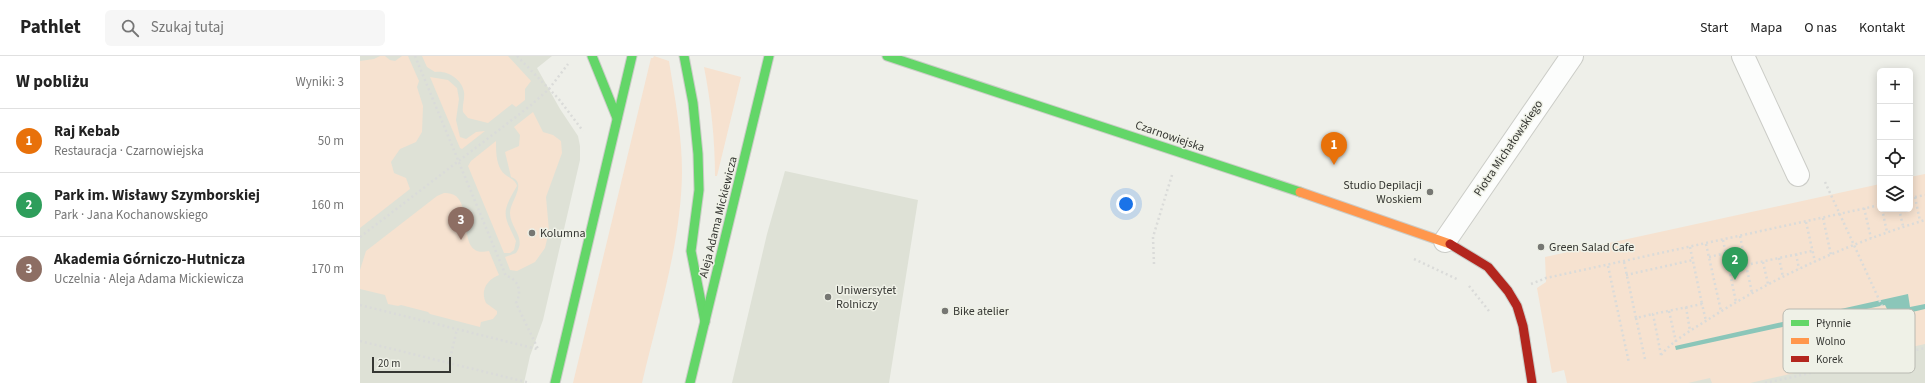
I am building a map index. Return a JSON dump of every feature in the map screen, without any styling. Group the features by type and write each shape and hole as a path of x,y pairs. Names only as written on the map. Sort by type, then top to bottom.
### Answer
{"main road":[{"path":"592,56 617,118"},
{"path":"555,383 632,56"},
{"path":"684,56 693,103 698,160 698,195 691,252 705,322"},
{"name":"Aleja Adama Mickiewicza","path":"690,383 769,56"},
{"name":"Czarnowiejska","path":"886,56 1074,116 1445,241 1488,267 1508,291 1517,306 1523,326 1532,383"}],"street":[{"name":"Piotra Michałowskiego","path":"1445,241 1572,56"},
{"path":"1743,56 1798,175"}],"path":[{"path":"360,305 538,350 516,303 520,293 518,285 514,280 506,276 415,56"},
{"path":"517,56 549,89 584,131"},
{"path":"360,237 549,89 570,62"},
{"path":"1154,264 1153,237 1172,175"},
{"path":"1825,182 1882,306"},
{"path":"1920,221 1915,197 1925,195"},
{"path":"1531,284 1546,278 1608,266 1877,206"},
{"path":"1864,208 1871,238"},
{"path":"1883,212 1887,232"},
{"path":"1900,212 1903,226"},
{"path":"1823,218 1831,255"},
{"path":"1653,314 1661,355 1668,347 1721,311 1783,276 1854,244 1903,226 1925,220"},
{"path":"1806,222 1815,262"},
{"path":"1740,236 1752,293"},
{"path":"1723,240 1736,302"},
{"path":"1706,244 1721,311"},
{"path":"1690,247 1706,321"},
{"path":"1746,265 1812,251"},
{"path":"1709,257 1726,253"},
{"path":"1796,254 1799,269"},
{"path":"1779,258 1783,276"},
{"path":"1414,259 1461,281"},
{"path":"1626,275 1693,260"},
{"path":"1624,262 1645,359"},
{"path":"1763,262 1768,284"},
{"path":"1608,266 1629,363"},
{"path":"1468,284 1490,313"},
{"path":"1636,318 1702,304"},
{"path":"1686,307 1690,332"},
{"path":"1669,311 1676,342"},
{"path":"448,363 457,329"},
{"path":"360,341 530,383"},
{"path":"1915,350 1925,348"},
{"path":"1765,383 1811,373"}],"shaded area":[{"path":"360,56 552,56 537,68 560,109 578,136 580,160 543,320 530,356 524,383 360,383"},
{"path":"380,56 385,56 390,60 395,61 402,56 408,56 419,81 417,87 423,106 422,132 416,142 400,149 391,162 394,173 406,178 410,189 360,228 360,61 374,59"},
{"path":"422,56 508,56 531,81 525,89 525,100 516,107 512,104 488,123 468,118 463,112 463,87 453,76 444,72 435,72 427,67"},
{"path":"654,56 669,61 678,117 682,159 681,200 678,226 668,279 642,383 573,383 651,58"},
{"path":"704,67 741,77 717,176 715,176 712,121"},
{"path":"430,77 448,80 457,88 459,99 456,120 460,137 466,139 476,132 485,131 462,149 460,148"},
{"path":"533,112 543,132 553,135 561,141 562,153 546,197 549,231 545,248 535,262 517,271 510,270 505,257 516,253 520,243 512,223 510,213 517,193 518,183 511,177 505,152 519,146 520,135 514,127"},
{"path":"496,141 499,167 516,183 517,186 506,208 506,219 516,241 514,250 510,253 504,253 468,166 471,161"},
{"name":"Uniwersytet Rolniczy","path":"785,171 918,200 889,383 732,383 767,234"},
{"path":"1925,174 1925,344 1915,346 1915,309 1783,309 1783,373 1795,373 1750,383 1712,383 1710,378 1688,383 1567,383 1564,370 1552,373 1537,288 1546,282 1545,257 1877,185 1877,212 1913,212 1913,176"},
{"path":"444,193 455,195 461,202 471,245 478,251 489,251 499,275 488,283 484,290 484,298 486,303 497,311 497,314 493,319 481,322 480,327 401,305 398,306 388,304 385,295 360,289 360,270 366,251 437,196"},
{"path":"1925,326 1925,383 1667,383 1783,357 1783,373 1915,373 1915,328"}],"water":[{"path":"1908,294 1910,307 1925,304 1925,309 1915,311 1915,309 1887,309 1885,305 1866,309 1841,309"},
{"path":"1783,322 1783,327 1676,350 1675,346"}],"traffic: fast":[{"path":"592,56 617,118"},
{"path":"555,383 632,56"},
{"path":"684,56 693,103 698,154 699,190 691,251 705,322"},
{"path":"690,383 769,56"},
{"path":"887,56 1300,192"}],"traffic: slow":[{"path":"1300,192 1450,244"}],"traffic: jam":[{"path":"1450,244 1488,267 1508,291 1517,306 1523,326 1532,383"}],"place":[{"name":"Raj Kebab","path":"1334,165"},
{"name":"Studio Depilacji Woskiem","path":"1430,192"},
{"name":"Kolumna","path":"532,233"},
{"name":"Akademia Górniczo-Hutnicza","path":"461,240"},
{"name":"Green Salad Cafe","path":"1541,247"},
{"name":"Park im. Wisławy Szymborskiej","path":"1735,280"},
{"name":"Uniwersytet Rolniczy","path":"828,297"},
{"name":"Bike atelier","path":"945,311"}]}
